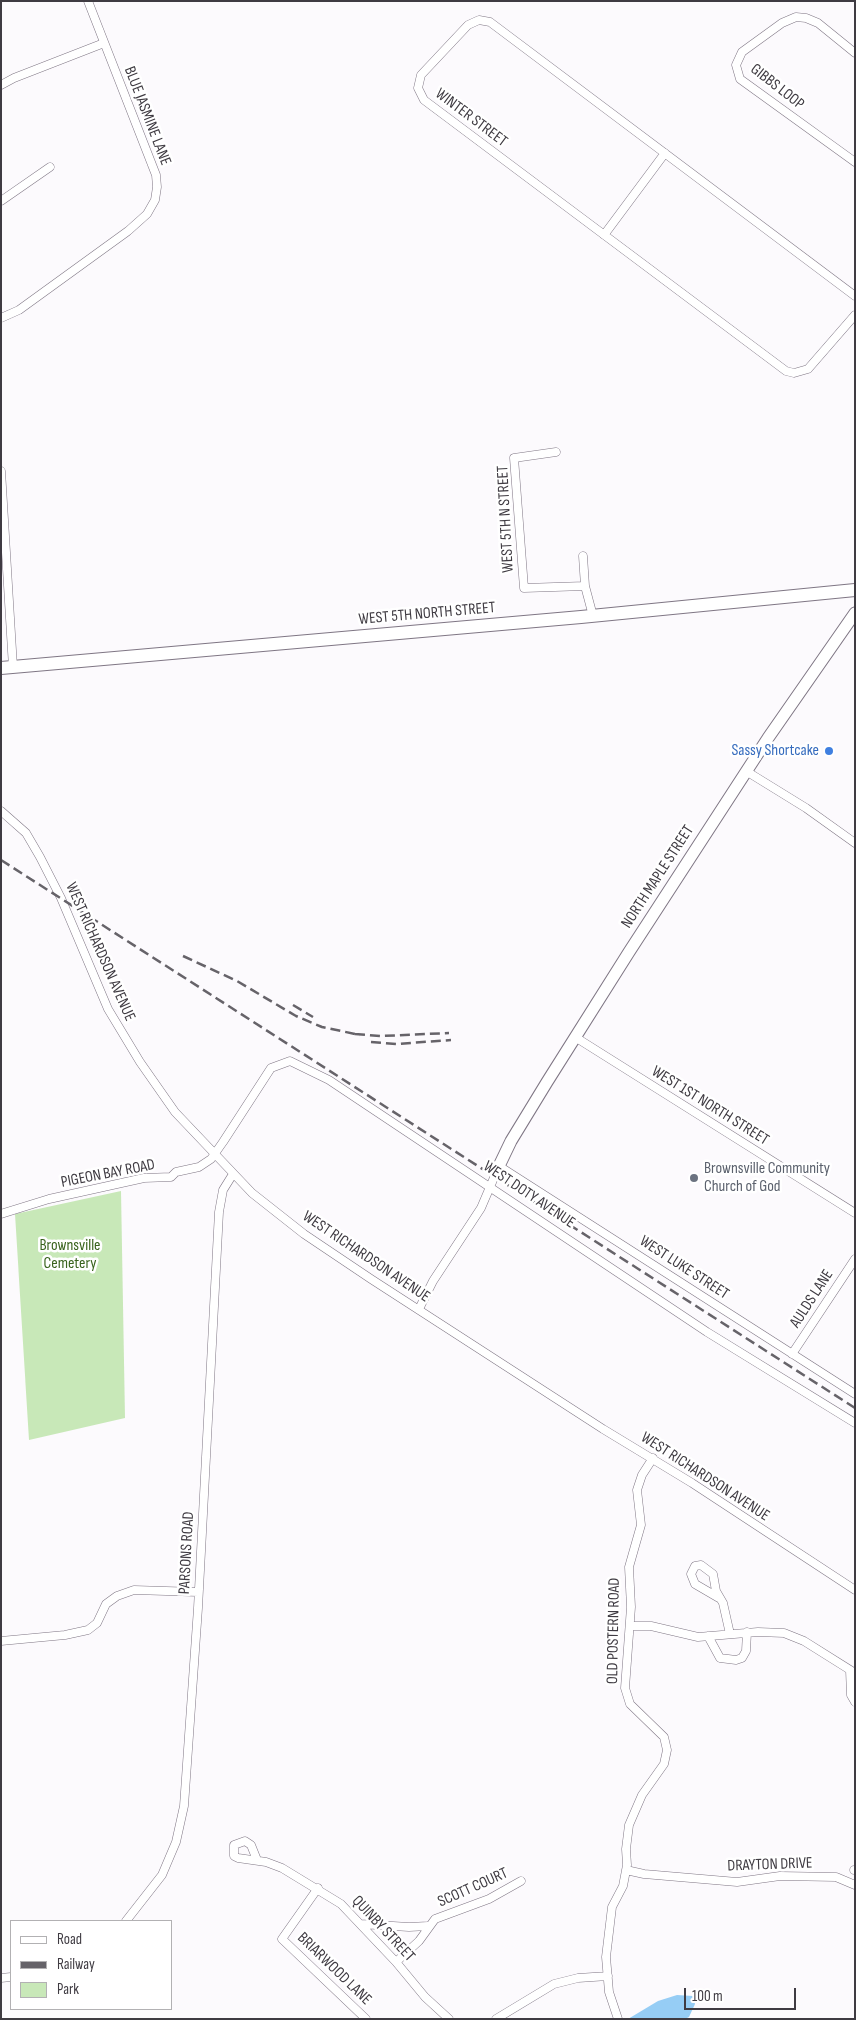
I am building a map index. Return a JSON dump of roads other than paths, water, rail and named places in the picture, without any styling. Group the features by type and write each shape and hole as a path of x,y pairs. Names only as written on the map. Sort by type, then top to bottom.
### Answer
{"main road":[{"name":"WEST 5TH NORTH STREET","path":"7,667 593,616 855,590"}],"street":[{"name":"BLUE JASMINE LANE","path":"1,318 20,310 128,231 159,201 156,175 88,1"},
{"name":"GIBBS LOOP","path":"855,53 818,24 806,18 796,17 782,23 742,52 738,56 736,65 740,79 855,162"},
{"name":"WINTER STREET","path":"855,296 490,22 479,20 468,25 421,76 418,88 424,100 786,371 794,373 808,369 855,315"},
{"path":"1,85 14,78 104,43"},
{"path":"604,235 665,154"},
{"path":"1,201 50,167"},
{"name":"WEST 5TH N STREET","path":"556,452 514,458 524,588 585,586"},
{"path":"1,471 7,667"},
{"path":"583,556 585,586 593,616"},
{"name":"NORTH MAPLE STREET","path":"499,1166 511,1141 746,771 855,613"},
{"path":"746,771 806,808 855,844"},
{"name":"WEST RICHARDSON AVENUE","path":"1,812 26,834 40,857 60,898 96,984 124,1036 171,1106 233,1174 259,1198 304,1234 603,1429 653,1458 855,1590"},
{"name":"WEST 1ST NORTH STREET","path":"576,1038 855,1213"},
{"name":"WEST DOTY AVENUE","path":"214,1154 271,1068 290,1060 329,1080 708,1332 855,1423"},
{"name":"PIGEON BAY ROAD","path":"1,1214 60,1197 144,1178 171,1177 176,1172 199,1167 214,1154"},
{"path":"419,1309 434,1281 481,1208 499,1166"},
{"name":"WEST LUKE STREET","path":"499,1166 855,1394"},
{"name":"PARSONS ROAD","path":"127,1920 162,1875 181,1824 187,1768 198,1592 219,1212 223,1190 233,1174"},
{"name":"AULDS LANE","path":"792,1354 855,1259"},
{"name":"OLD POSTERN ROAD","path":"618,2019 611,2000 606,1949 612,1907 623,1886 629,1825 642,1795 664,1764 667,1750 664,1737 630,1704 625,1688 630,1626 629,1567 641,1525 637,1490 642,1475 653,1458"},
{"path":"719,1598 695,1584 691,1574 696,1566 701,1565 711,1570 730,1634"},
{"path":"1,1641 65,1635 88,1630 97,1624 106,1604 117,1596 134,1590 198,1592"},
{"path":"630,1626 651,1626 682,1635 708,1636 747,1632 770,1632 791,1635 853,1671 851,1695 855,1702"},
{"path":"708,1636 720,1658 736,1660 742,1658 746,1651 747,1632"},
{"name":"QUINBY STREET","path":"257,1860 282,1868 318,1888 341,1904 396,1962 425,1998 449,2019"},
{"name":"DRAYTON DRIVE","path":"626,1870 644,1874 737,1882 780,1876 836,1878 855,1885"},
{"name":"SCOTT COURT","path":"396,1962 419,1940 428,1926 435,1920 489,1899 521,1881"},
{"name":"BRIARWOOD LANE","path":"318,1888 282,1939 366,2019"},
{"path":"361,1924 410,1927 428,1926"},
{"path":"496,2019 554,1984 578,1978 608,1976"}],"water":[{"path":"677,1995 693,1996 695,2004 689,2017 685,2019 628,2019 658,2001"}],"railway":[{"path":"1,860 855,1408"},
{"path":"183,956 237,981 296,1016 322,1027 360,1035"},
{"path":"293,1005 313,1017"},
{"path":"355,1034 381,1036 449,1033"},
{"path":"371,1042 397,1044 451,1040"}],"place":[{"name":"Sassy Shortcake","path":"829,751"},
{"name":"Brownsville Community Church of God","path":"694,1178"}],"park label":[{"name":"Brownsville Cemetery","path":"70,1255"}]}
